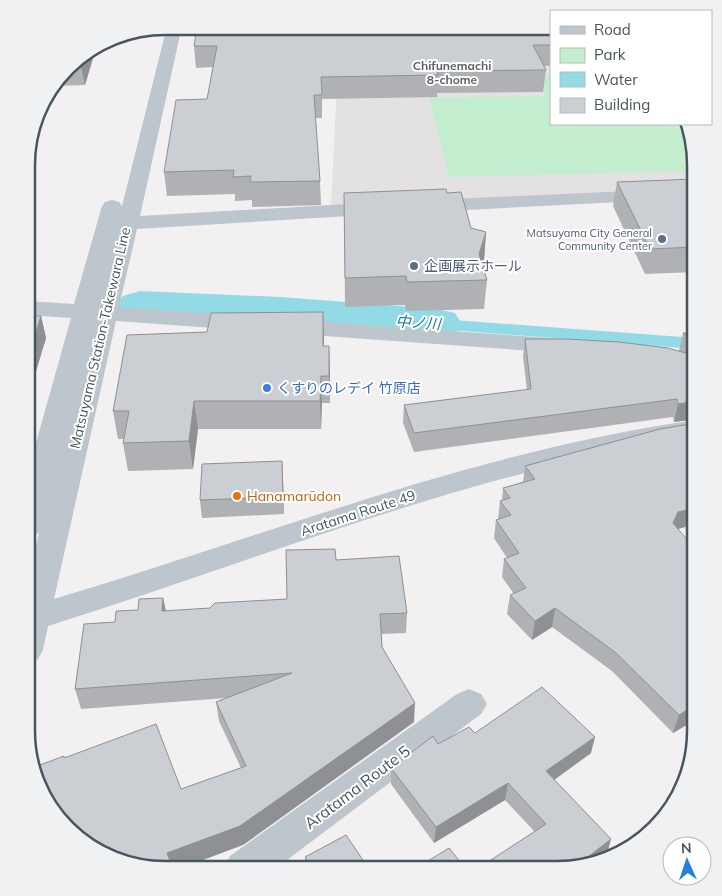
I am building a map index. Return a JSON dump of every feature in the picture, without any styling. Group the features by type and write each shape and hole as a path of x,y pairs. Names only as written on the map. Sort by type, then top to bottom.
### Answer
{"street":[{"name":"Matsuyama Station-Takewara Line","path":"35,595 117,223 171,35"},
{"path":"117,223 667,195"},
{"path":"35,309 582,348"},
{"name":"Matsuyama Station-Takewara Line","path":"35,503 96,314"},
{"name":"Aratama Route 49","path":"35,616 399,499 559,454 640,436 687,430"},
{"name":"Aratama Route 5","path":"255,861 469,704"}],"shaded area":[{"path":"550,40 550,125 681,125 686,148 687,190 331,207 339,42"}],"green space":[{"path":"538,76 550,76 550,125 676,125 684,138 687,159 682,159 687,171 449,177 429,98 545,96"}],"water":[{"path":"140,301 313,311 311,320 139,311"},
{"path":"358,313 687,337 687,348 357,323"}],"building":[{"path":"196,35 550,35 550,45 533,45 546,70 437,71 438,75 321,77 322,95 314,95 320,181 250,182 251,176 233,177 234,170 164,172 176,100 207,99 217,46 194,46"},
{"path":"687,179 687,247 650,249 617,182"},
{"path":"446,189 447,193 461,192 471,228 486,232 479,254 487,280 407,282 406,276 345,278 344,193"},
{"path":"323,312 323,346 329,346 329,376 321,376 320,401 194,401 189,441 123,443 129,411 113,411 127,335 207,332 211,313"},
{"path":"35,316 41,316 35,335"},
{"path":"525,339 619,342 668,348 687,353 687,402 678,404 677,399 414,433 404,405 531,389"},
{"path":"687,424 687,510 678,512 673,523 687,540 687,710 679,715 616,653 555,608 535,621 510,595 526,588 504,559 519,553 496,520 511,515 500,501 510,498 503,488 535,479 525,466 660,429"},
{"path":"282,461 283,497 200,500 202,464"},
{"path":"335,549 336,560 399,556 407,613 380,614 382,647 415,703 240,826 167,853 170,861 157,861 123,854 100,844 73,823 62,810 52,796 40,765 156,724 181,789 246,766 216,702 292,673 75,689 84,624 115,622 116,611 138,610 139,599 163,598 162,611 210,608 215,603 287,599 286,550"},
{"path":"542,687 595,737 546,771 611,839 589,856 582,858 565,861 489,861 546,824 508,783 436,827 391,768 433,736 438,744 469,727 475,733"},
{"path":"346,835 364,861 308,861 305,857"},
{"path":"449,848 460,861 428,861"}],"waterway":[{"name":"中ノ川","path":"140,306 281,312 437,324"}],"place":[{"name":"Matsuyama City General Community Center","path":"662,239"},
{"name":"企画展示ホール","path":"414,266"},
{"name":"くすりのレデイ 竹原店","path":"267,388"},
{"name":"Hanamarūdon","path":"237,496"}],"district":[{"name":"Chifunemachi 8-chome","path":"452,73"}]}
